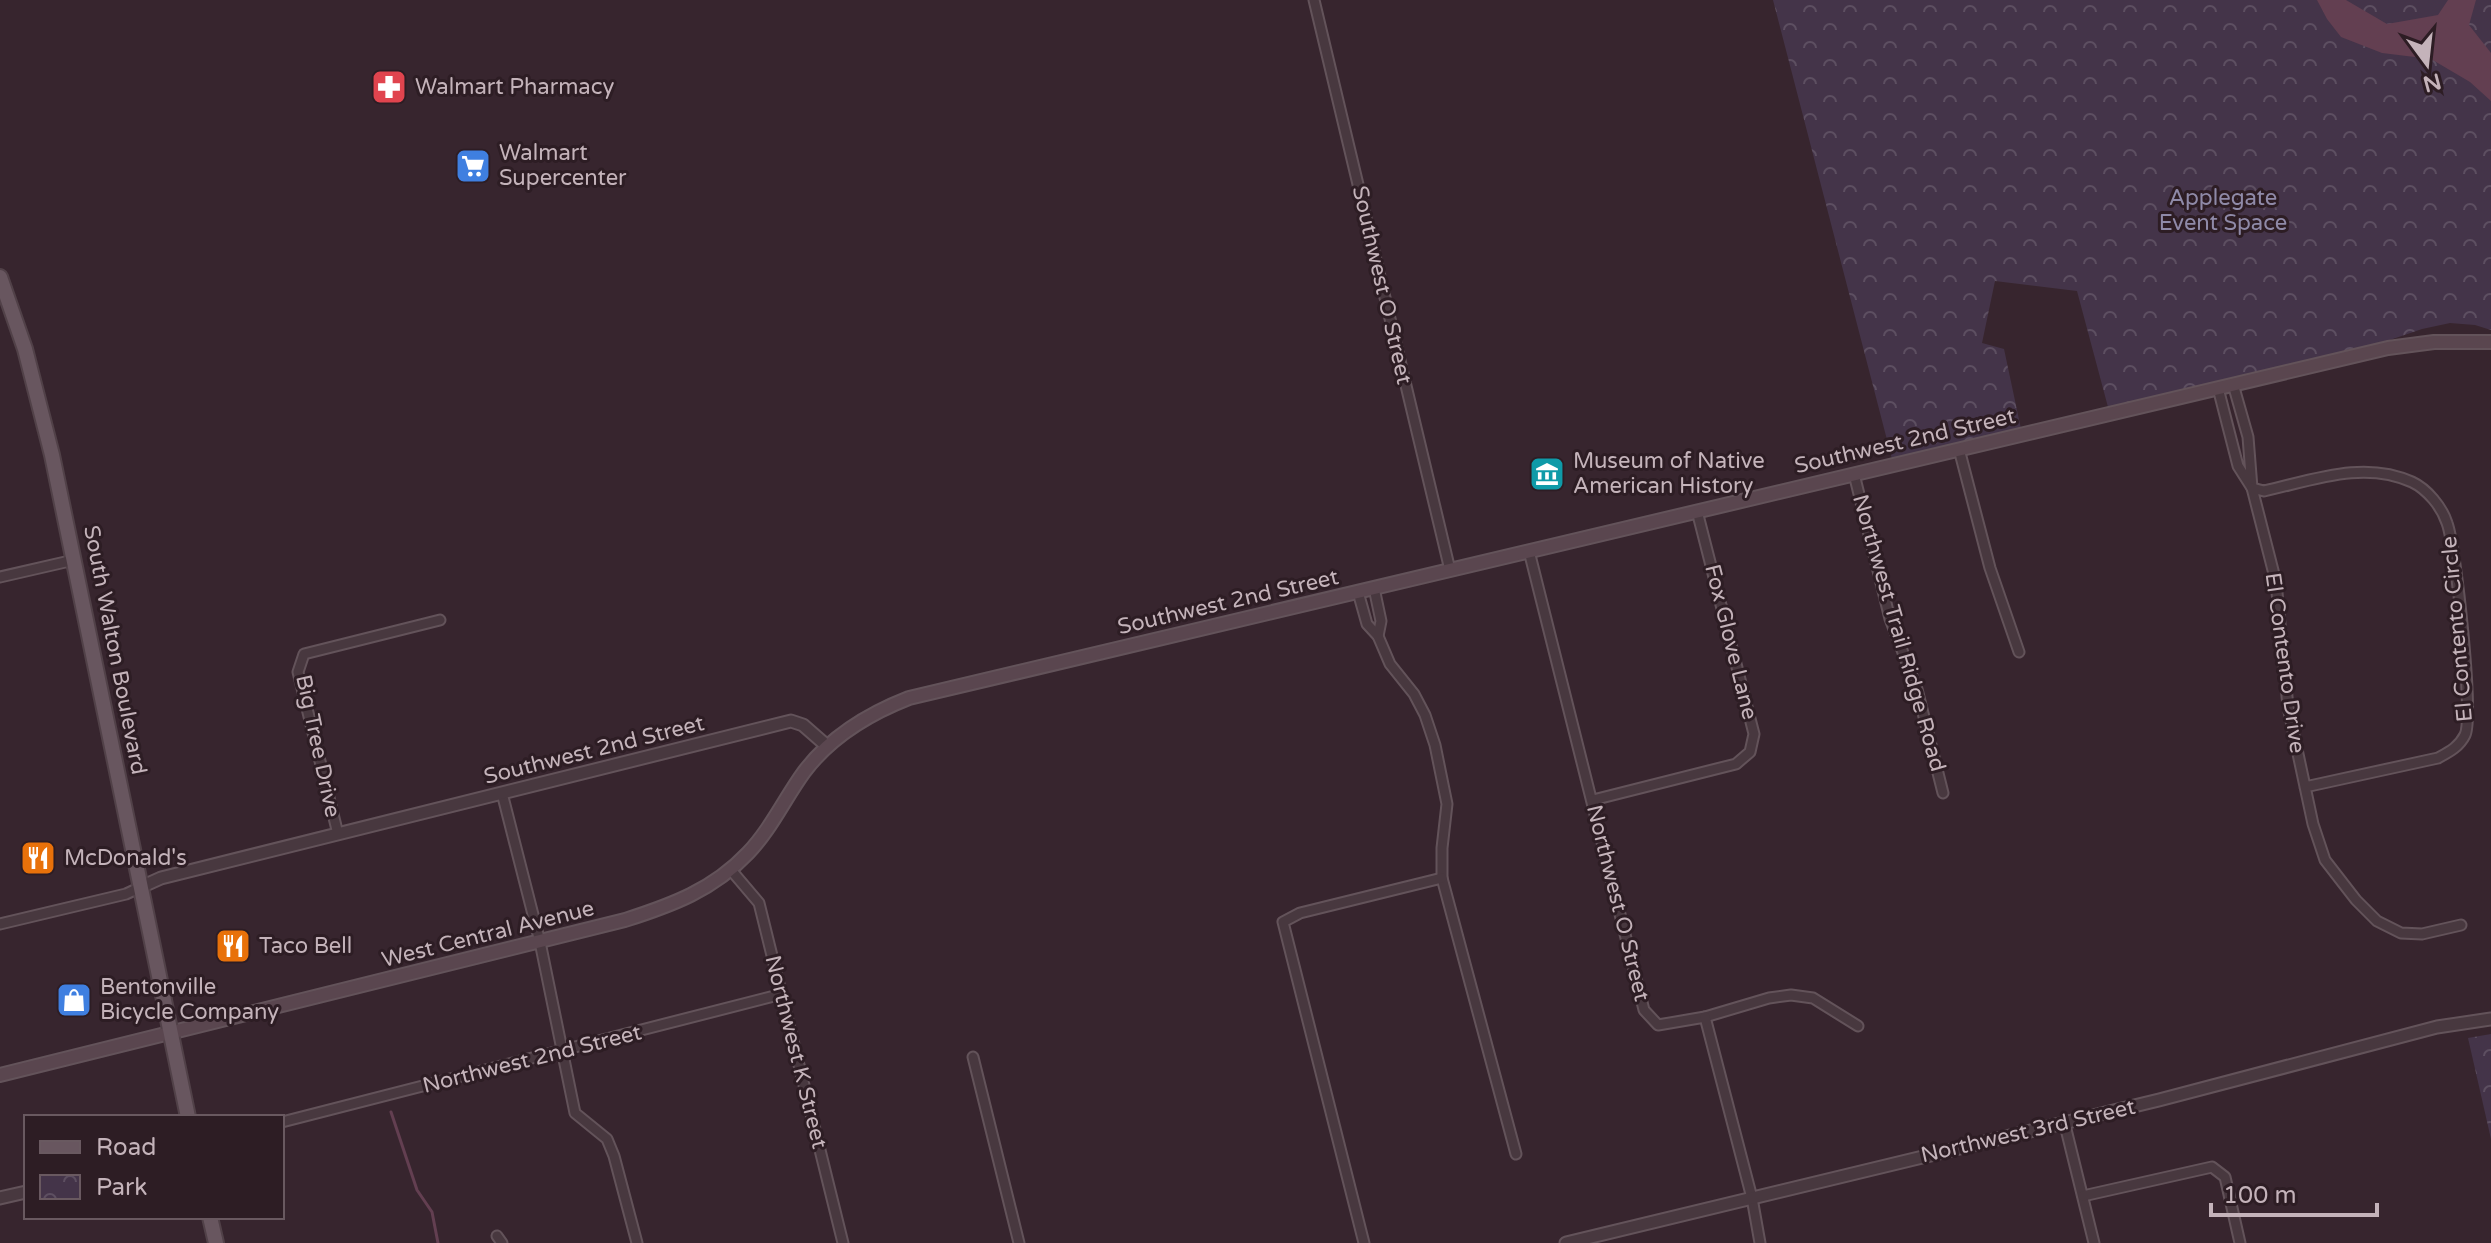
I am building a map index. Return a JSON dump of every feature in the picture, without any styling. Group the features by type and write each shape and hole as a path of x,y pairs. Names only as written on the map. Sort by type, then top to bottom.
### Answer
{"main road":[{"name":"South Walton Boulevard","path":"0,277 25,349 52,455 188,1115"},
{"name":"Southwest 2nd Street","path":"827,746 878,711 909,698 2388,348 2434,342 2491,342"},
{"name":"West Central Avenue","path":"0,1075 540,942 676,904 704,889 750,852 805,770 827,746"},
{"path":"210,1219 216,1243"}],"street":[{"name":"Southwest O Street","path":"1314,0 1450,570"},
{"name":"El Contento Drive","path":"2233,384 2248,437 2252,488 2276,582 2288,707 2325,860 2377,921 2401,933 2422,934 2461,925"},
{"name":"El Contento Drive","path":"2218,388 2238,466 2252,488"},
{"path":"1959,449 1990,568 2019,652"},
{"name":"El Contento Circle","path":"2252,488 2264,491 2357,471 2387,473 2416,483 2432,498 2447,522 2454,553 2468,713 2466,733 2453,750 2438,758 2305,787"},
{"name":"Northwest Trail Ridge Road","path":"1854,474 1890,619 1917,689 1943,793"},
{"name":"Fox Glove Lane","path":"1593,800 1736,764 1750,752 1754,734 1697,511"},
{"name":"Northwest O Street","path":"1529,551 1644,1010 1658,1025 1705,1017"},
{"path":"0,577 74,560"},
{"path":"1374,588 1381,621 1378,636"},
{"path":"1358,592 1367,624 1378,636 1390,664 1414,694 1435,745 1447,804 1442,878 1516,1154"},
{"name":"Big Tree Drive","path":"338,834 298,672 304,654 440,620"},
{"name":"Southwest 2nd Street","path":"0,924 126,894 161,878 791,721 803,725 827,746"},
{"path":"502,793 540,942 575,1113 607,1139 637,1243"},
{"name":"Northwest K Street","path":"731,870 759,903 843,1243"},
{"path":"1364,1243 1283,922 1300,913 1442,878"},
{"name":"Northwest 2nd Street","path":"284,1122 782,994"},
{"path":"1760,1243 1752,1198 1705,1017 1769,998 1791,995 1813,998 1858,1026"},
{"name":"Northwest 3rd Street","path":"1566,1243 2159,1100 2437,1027 2491,1019"},
{"path":"973,1057 1019,1243"},
{"path":"2064,1121 2094,1243"},
{"path":"2083,1196 2212,1167 2225,1177 2240,1243"},
{"path":"0,1198 24,1192"}],"green space":[{"name":"Applegate Event Space","path":"1773,0 2491,0 2491,330 2450,323 2422,329 2340,357 2108,407 2077,291 1995,281 1982,343 2004,349 2021,429 1892,459"},
{"path":"2491,1034 2491,1139 2468,1038"}],"shaded area":[{"path":"2317,0 2346,0 2387,24 2438,15 2448,0 2476,0 2469,25 2491,53 2491,101 2470,82 2431,59 2382,53 2341,37"}],"waterway":[{"path":"391,1112 417,1190 432,1212 438,1243"}],"place":[{"name":"Walmart Pharmacy","path":"389,87"},
{"name":"Walmart Supercenter","path":"473,166"},
{"name":"Museum of Native American History","path":"1547,474"},
{"name":"McDonald's","path":"38,858"},
{"name":"Taco Bell","path":"233,946"},
{"name":"Bentonville Bicycle Company","path":"74,1000"}]}
